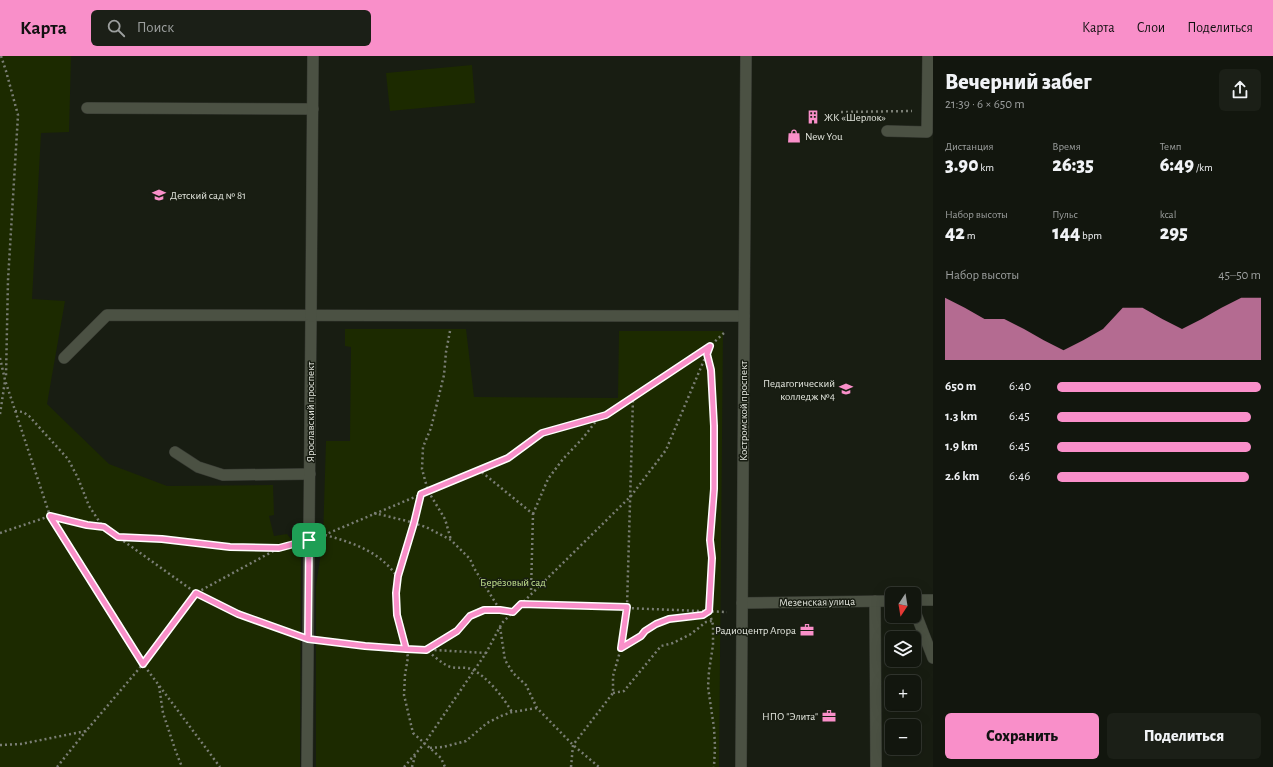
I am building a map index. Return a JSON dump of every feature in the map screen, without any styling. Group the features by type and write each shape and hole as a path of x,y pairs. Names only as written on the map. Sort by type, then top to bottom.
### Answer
{"street":[{"name":"Ярославский проспект","path":"307,767 308,639 313,537 310,474 310,316 313,56"},
{"name":"Костромской проспект","path":"741,767 746,56"},
{"path":"887,131 927,132 928,56"},
{"path":"87,108 312,109"},
{"path":"64,358 107,315 744,316"},
{"path":"175,452 198,468 224,475 310,474"},
{"path":"921,600 933,600"},
{"path":"876,601 876,767"},
{"name":"Мезенская улица","path":"742,603 885,601"},
{"path":"919,623 933,658"}],"path":[{"path":"0,414 5,380 8,280 18,115 1,56"},
{"path":"841,112 915,112"},
{"path":"450,326 444,375 431,428 423,446 422,469 428,491 446,519 451,540"},
{"path":"57,767 143,664 196,593 279,548 313,537 325,535 478,469 508,458 542,433 606,415 633,398 670,371 710,346 727,331"},
{"path":"404,767 424,744 474,671 486,653 502,623 631,496 666,450 710,346"},
{"path":"707,354 711,370 714,426 714,489 710,540 712,558 709,611 713,625 713,645 708,671 708,687 715,740 714,767"},
{"path":"0,358 5,380 50,516 143,664 220,767"},
{"path":"613,693 613,676 621,648 627,607 633,398"},
{"path":"15,411 23,412 29,416 68,459 90,506 104,527 196,593 238,614 308,639 365,646 486,653"},
{"path":"531,593 533,514 548,479 563,459 584,438 600,416"},
{"path":"478,469 533,514"},
{"path":"421,494 398,578 396,593 397,615 408,657 404,676 404,695 414,733 424,744 441,758 445,767"},
{"path":"374,513 407,520 451,540 470,559 500,610"},
{"path":"0,533 50,516 87,525 104,527"},
{"path":"325,535 364,548 386,564 398,578"},
{"path":"118,537 162,539 230,547 279,548"},
{"path":"521,604 730,612"},
{"path":"426,650 457,631 470,616 484,610 513,612"},
{"path":"621,648 641,636 645,631 656,624 669,619 703,615 709,611"},
{"path":"570,767 573,745 613,693 624,690 661,646 673,643 691,634 706,622 712,621"},
{"path":"500,627 506,660 513,673 526,685 537,708 573,745 599,767"},
{"path":"426,650 451,668 469,668 474,671 496,690 512,712"},
{"path":"159,685 162,713 182,767"},
{"path":"430,748 454,746 466,741 487,724 512,712 537,708"},
{"path":"0,745 21,744 86,731"},
{"path":"412,767 415,754"}],"green space":[{"path":"0,56 71,56 69,132 41,133 32,299 65,301 47,404 109,464 167,486 273,485 274,515 269,516 274,536 287,534 301,551 300,767 0,767"},
{"path":"472,65 475,103 390,111 386,73"},
{"name":"Берёзовый сад","path":"345,329 466,329 474,397 618,398 619,331 723,331 719,767 316,767 316,586 323,539 326,441 350,441 351,347 345,346"}],"place":[{"name":"ЖК «Шерлок»","path":"813,117"},
{"name":"New You","path":"794,136"},
{"name":"Детский сад № 81","path":"159,195"},
{"name":"Педагогический колледж №4","path":"846,389"},
{"name":"Радиоцентр Агора","path":"807,630"},
{"name":"НПО \"Элита\"","path":"829,716"}],"route":[{"path":"309,540 279,548 230,547 162,539 118,537 104,527 87,525 50,516 143,664 196,593 238,614 308,639 365,646 406,649 426,650 457,631 470,616 484,610 513,612 521,604 627,607 621,648 641,636 645,631 656,624 669,619 703,615 709,611 712,558 710,540 714,489 714,426 711,370 707,354 710,346 670,371 633,398 606,415 542,433 508,458 478,469 421,494 398,576 396,593 397,615 406,649 308,639 309,540"}]}
